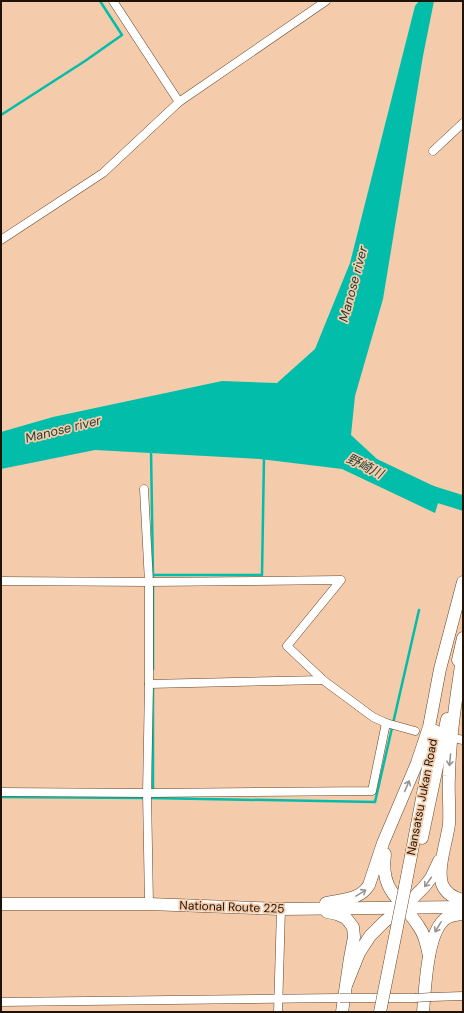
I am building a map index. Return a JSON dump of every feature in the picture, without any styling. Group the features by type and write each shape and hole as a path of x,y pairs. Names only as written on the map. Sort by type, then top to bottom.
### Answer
{"highway":[{"path":"296,909 358,896 366,891 383,843 417,763 430,727 440,669 463,582"},
{"name":"Nansatsu Jukan Road","path":"409,887 463,582"},
{"name":"Nansatsu Jukan Road","path":"380,1012 409,887 463,638"},
{"path":"463,652 452,732 448,777 450,798 449,825 441,876 442,885 447,893 453,897 463,900"},
{"path":"392,822 385,850 383,866 384,877 394,896 419,927 425,938 430,956"},
{"path":"347,983 359,952 370,936 385,921 404,908 424,888 444,851"},
{"name":"National Route 225","path":"1,904 149,904 281,909 463,907"},
{"name":"Nansatsu Jukan Road","path":"387,1012 404,908"},
{"path":"296,909 337,914 346,918 353,927 354,937 342,1012"},
{"path":"423,1012 430,956 436,931 443,921 449,916 463,914"}],"street":[{"path":"113,1 179,102"},
{"path":"1,240 103,173 179,102 326,1"},
{"path":"433,150 463,123"},
{"path":"144,490 149,582 152,684 147,793 149,904"},
{"path":"1,581 149,582 341,580 287,646 323,680 373,717 386,723 415,731"},
{"path":"152,684 323,680"},
{"path":"1,792 147,793 372,791 386,723"},
{"path":"454,738 463,740"},
{"path":"278,1012 281,909"},
{"path":"1,1002 415,998 463,996"}],"water":[{"name":"Manose river","path":"419,1 434,1 423,56 383,299 355,396 351,435 377,459 442,490 435,513 342,469 260,459 95,450 1,469 1,432 53,417 222,381 277,383 315,349 350,263 415,6"}],"waterway":[{"path":"1,115 85,61 122,35 100,1"},
{"path":"151,450 153,575"},
{"path":"153,579 153,575 262,575 264,457"},
{"name":"野崎川","path":"421,490 463,503"},
{"path":"153,586 153,669"},
{"path":"150,798 375,802 419,610"},
{"path":"153,686 153,789"},
{"path":"1,797 143,798"}]}
